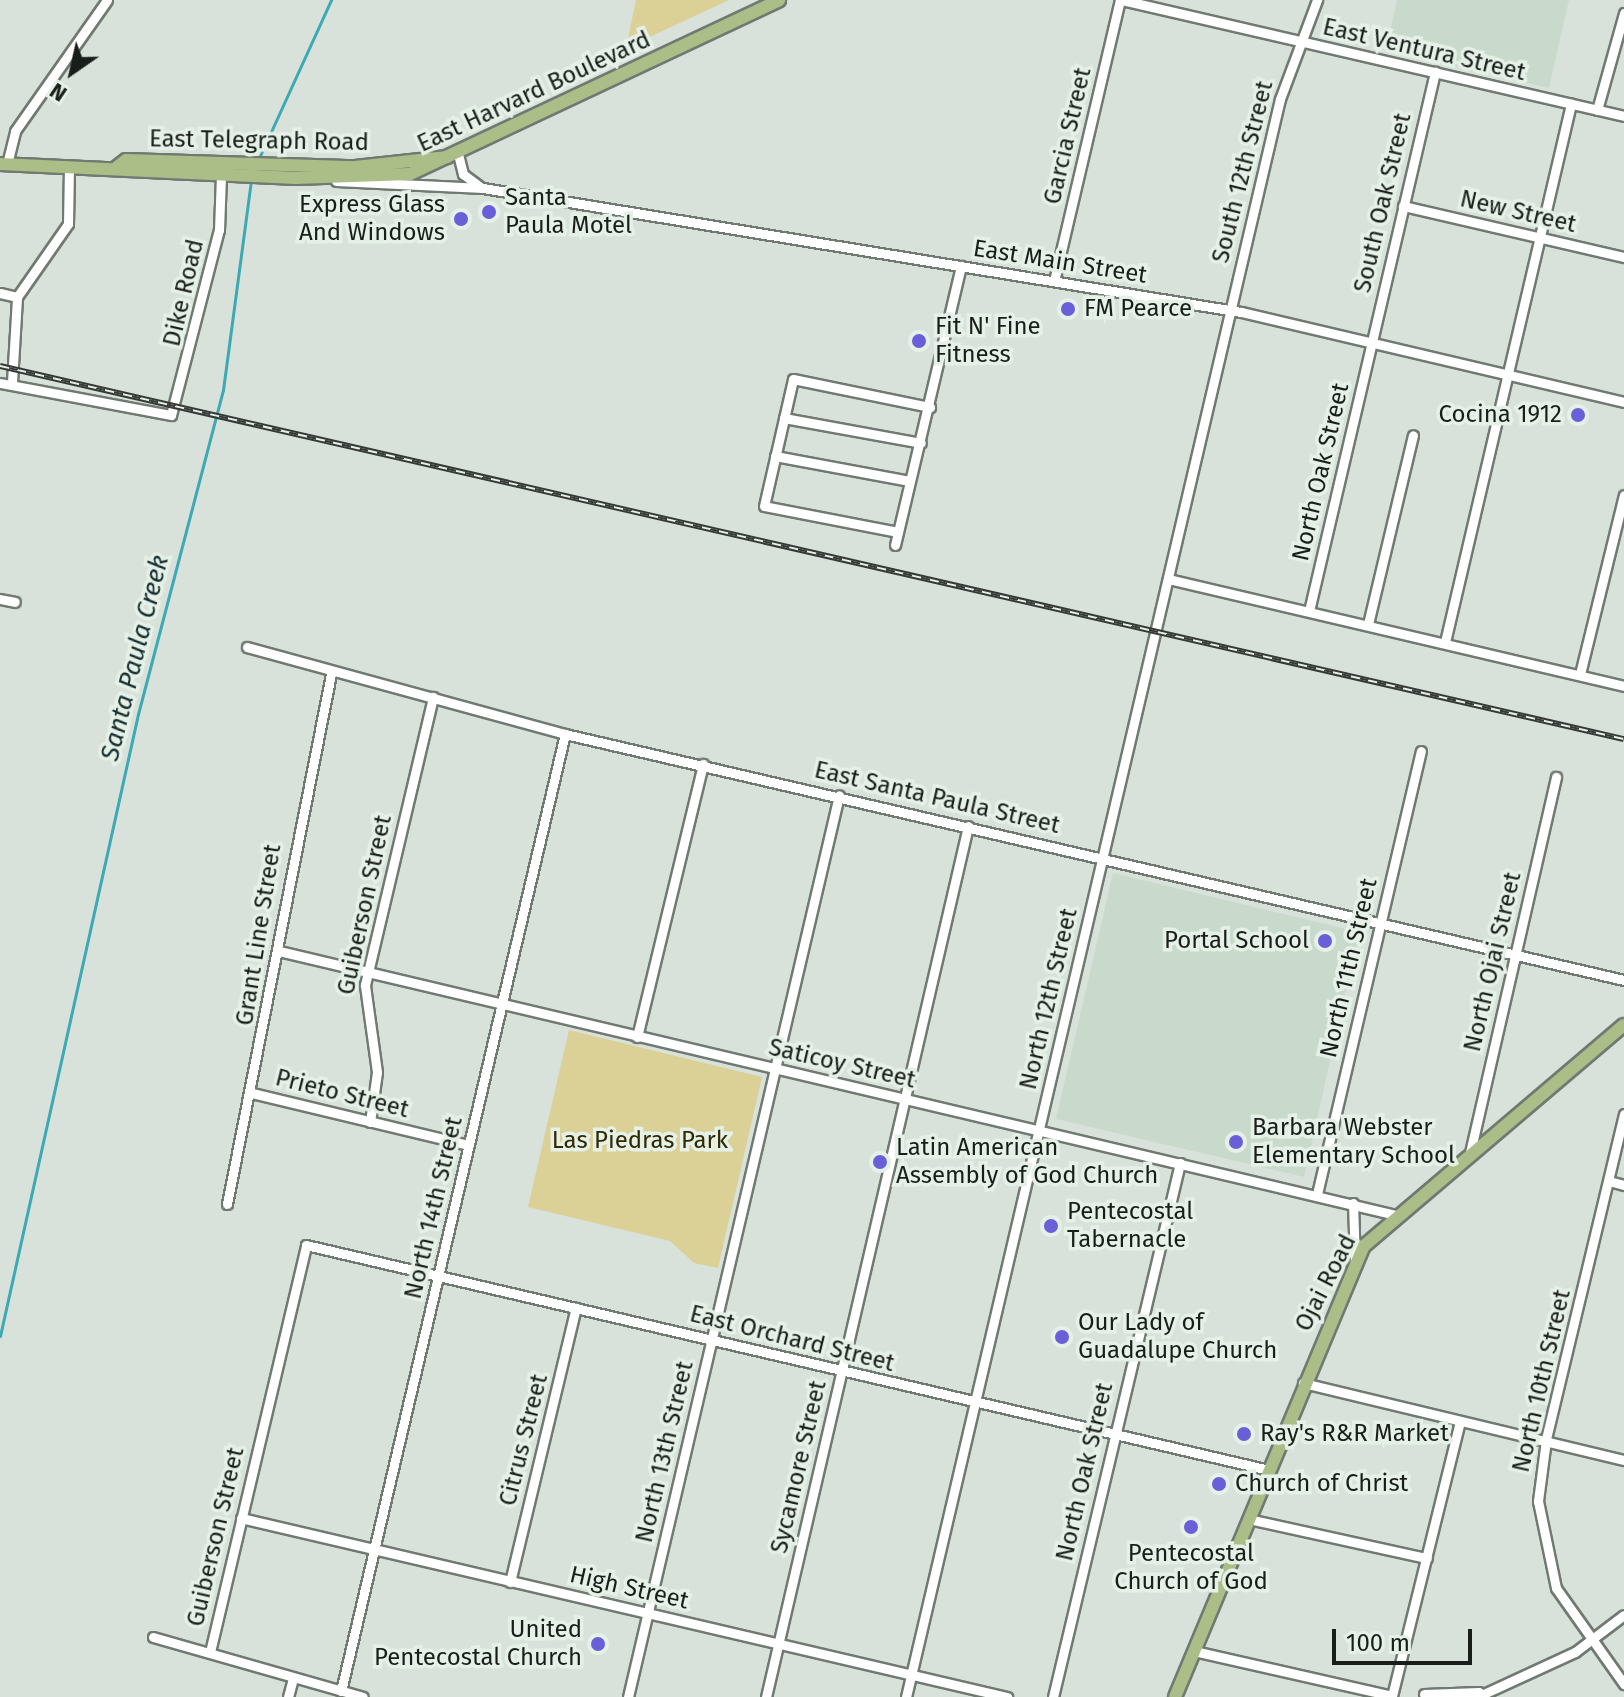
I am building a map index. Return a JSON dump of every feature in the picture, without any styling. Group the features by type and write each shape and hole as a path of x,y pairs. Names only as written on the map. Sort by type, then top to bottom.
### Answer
{"main road":[{"name":"East Harvard Boulevard","path":"297,172 401,176 454,155 779,0"},
{"name":"East Telegraph Road","path":"3,164 117,167 127,174 297,172"},
{"name":"Ojai Road","path":"1175,1697 1355,1262 1396,1215 1621,1031"}],"street":[{"path":"3,164 15,131 107,0"},
{"name":"East Ventura Street","path":"1121,0 1624,116"},
{"name":"Garcia Street","path":"1054,281 1121,0"},
{"name":"South 12th Street","path":"1230,311 1284,84 1305,43 1317,0"},
{"path":"1597,110 1624,13"},
{"name":"South Oak Street","path":"1371,343 1435,72"},
{"path":"1445,642 1571,104"},
{"path":"454,155 463,174 483,188"},
{"path":"0,383 12,382 17,297 68,224 69,166"},
{"name":"Dike Road","path":"12,382 171,415 219,230 228,172"},
{"name":"East Telegraph Road","path":"297,172 420,186"},
{"name":"East Main Street","path":"420,186 483,188 1230,311 1624,402"},
{"name":"New Street","path":"1403,206 1624,257"},
{"path":"895,545 961,266"},
{"path":"0,293 17,297"},
{"name":"North 12th Street","path":"906,1697 1230,311"},
{"name":"North Oak Street","path":"1309,611 1371,343"},
{"path":"898,532 764,506 793,379 930,407"},
{"path":"784,418 921,443"},
{"path":"1368,624 1413,435"},
{"path":"775,456 910,481"},
{"path":"1580,674 1624,495"},
{"path":"1168,579 1624,686"},
{"path":"0,599 15,602"},
{"name":"East Santa Paula Street","path":"247,647 323,663 331,674 433,697 565,734 839,795 1624,980"},
{"name":"Grant Line Street","path":"227,1204 252,1093 331,674"},
{"name":"Guiberson Street","path":"370,1122 377,1072 362,1006 433,697"},
{"name":"North 14th Street","path":"341,1691 565,734"},
{"name":"North 11th Street","path":"1317,1194 1421,751"},
{"path":"637,1037 703,764"},
{"name":"North Ojai Street","path":"1469,1157 1556,777"},
{"name":"North 13th Street","path":"628,1697 839,795"},
{"name":"Sycamore Street","path":"766,1697 968,826"},
{"name":"Saticoy Street","path":"279,951 1396,1215"},
{"name":"Prieto Street","path":"252,1093 469,1145"},
{"name":"North 10th Street","path":"1624,1114 1546,1440 1541,1539 1561,1596 1624,1684"},
{"name":"North Oak Street","path":"1053,1697 1180,1163"},
{"path":"1609,1181 1624,1185"},
{"path":"1353,1203 1355,1262"},
{"name":"Guiberson Street","path":"210,1652 306,1245"},
{"name":"East Orchard Street","path":"306,1245 1269,1470"},
{"name":"Citrus Street","path":"510,1582 576,1308"},
{"path":"1303,1383 1624,1460"},
{"path":"1194,1651 1392,1696 1460,1421"},
{"name":"High Street","path":"241,1518 1007,1697"},
{"path":"1249,1519 1427,1558"},
{"path":"1424,1694 1478,1694 1593,1642 1622,1622"},
{"path":"153,1637 363,1697"},
{"path":"288,1697 293,1678"}],"shaded area":[{"path":"1397,0 1569,0 1549,88 1386,50"},
{"path":"1113,873 1359,932 1304,1177 1056,1119"}],"green space":[{"path":"636,0 729,0 626,48"},
{"name":"Las Piedras Park","path":"569,1030 762,1077 718,1268 694,1263 670,1241 528,1207"}],"waterway":[{"name":"Santa Paula Creek","path":"259,158 331,0"},
{"name":"Santa Paula Creek","path":"0,1336 138,714 223,390 251,180"}],"railway":[{"path":"0,366 1624,739"}],"place":[{"name":"Santa Paula Motel","path":"489,212"},
{"name":"Express Glass And Windows","path":"461,219"},
{"name":"FM Pearce","path":"1068,309"},
{"name":"Fit N' Fine Fitness","path":"919,341"},
{"name":"Cocina 1912","path":"1578,415"},
{"name":"Portal School","path":"1325,941"},
{"name":"Barbara Webster Elementary School","path":"1236,1142"},
{"name":"Latin American Assembly of God Church","path":"880,1162"},
{"name":"Pentecostal Tabernacle","path":"1051,1226"},
{"name":"Our Lady of Guadalupe Church","path":"1062,1337"},
{"name":"Ray's R&R Market","path":"1244,1434"},
{"name":"Church of Christ","path":"1219,1484"},
{"name":"Pentecostal Church of God","path":"1191,1527"},
{"name":"United Pentecostal Church","path":"598,1644"}]}
